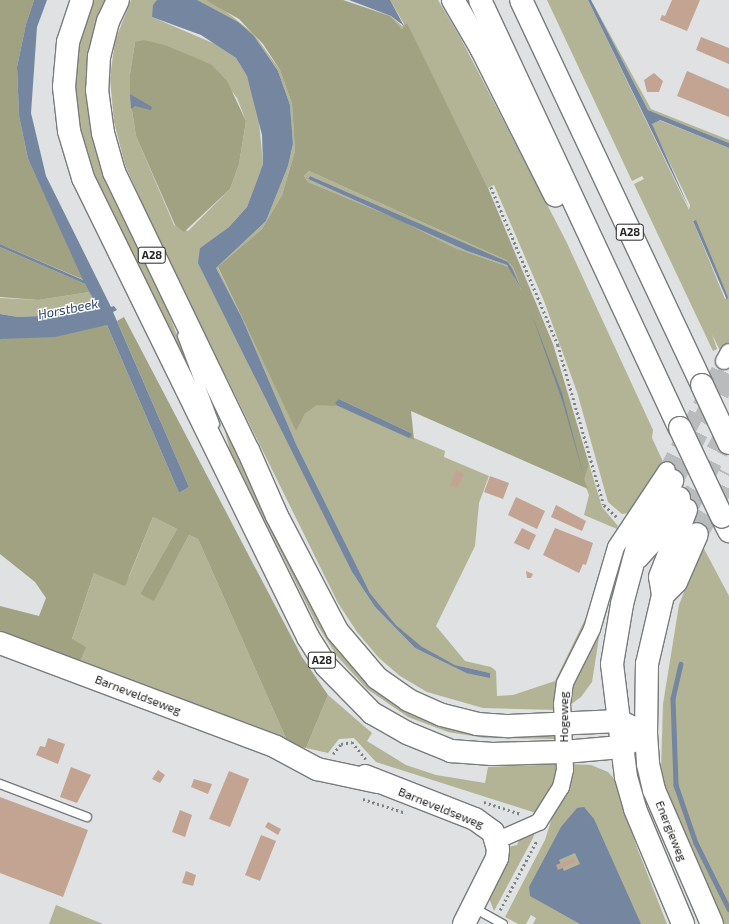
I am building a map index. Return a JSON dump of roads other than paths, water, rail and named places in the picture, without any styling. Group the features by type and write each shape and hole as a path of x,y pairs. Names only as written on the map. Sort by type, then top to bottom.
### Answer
{"main road":[{"name":"A28","path":"82,0 74,20 64,67 65,107 74,152 90,196 308,637 326,666 372,713 408,733 451,751 492,754 564,752 621,747"},
{"name":"A28","path":"118,0 108,22 99,56 98,104 114,172 146,244 248,450 277,516 337,631 355,655 377,678 408,700 442,715 501,726 563,725 619,721"},
{"path":"452,0 481,48 569,222 608,274"},
{"path":"480,0 726,524"},
{"name":"A28","path":"521,0 729,443"},
{"name":"A28","path":"526,0 558,80"},
{"path":"646,734 621,747 612,664 622,604 637,557 654,539 676,489"},
{"path":"646,734 647,664 663,595 660,577 676,489"},
{"path":"663,595 676,582 697,534"},
{"name":"Barneveldseweg","path":"0,643 276,748 321,756 378,782 482,823 496,841"},
{"path":"619,721 646,734"},
{"name":"Energieweg","path":"646,734 648,764 654,790 712,924"},
{"name":"Energieweg","path":"621,747 635,809 683,924"},
{"path":"468,916 497,858 496,841"}],"street":[{"name":"Hogeweg","path":"496,841 538,822 549,810 563,781 565,683 592,629 612,556 629,525 676,489"}],"lane":[{"path":"146,244 226,454 231,480"},
{"path":"0,784 87,818"},
{"path":"468,916 495,920 503,924"}],"water":[{"path":"34,0 47,0 37,27 31,113 46,176 111,307 114,306 117,310 113,312 189,487 179,493 107,325 55,337 0,339 0,314 18,317 61,315 89,307 95,302 85,284 0,247 0,244 83,280 28,159 19,116 17,67 26,24"},
{"path":"157,0 197,0 238,22 254,36 278,71 290,105 293,144 288,166 266,221 216,268 242,318 296,444 370,593 396,625 422,647 455,665 490,673 490,678 466,673 415,648 375,607 352,572 198,263 200,248 229,227 247,207 263,164 262,135 247,76 236,58 201,35 152,17 153,5"},
{"path":"349,0 390,0 404,26 391,16"},
{"path":"588,0 591,0 648,110 729,143 729,148 660,120 652,124 690,210"},
{"path":"130,94 152,107 151,110 135,106 131,109"},
{"path":"310,176 508,262 522,290 507,265 467,251 308,179"},
{"path":"696,220 728,297 727,300 693,221"},
{"path":"532,315 562,393 584,477 563,403"},
{"path":"339,399 411,433 412,435 409,438 338,406 335,403"},
{"path":"584,807 594,819 641,924 580,924 530,896 529,887 561,827 577,808","holes":["575,853 580,864 564,871 559,860"]}],"waterway":[{"path":"681,664 673,698 676,785 696,843 729,909"}],"tunnel":[{"path":"667,470 724,361"},
{"path":"672,481 729,372"},
{"path":"686,510 729,428"},
{"path":"697,534 729,474"}],"water label":[{"name":"Horstbeek","path":"68,309"}]}
